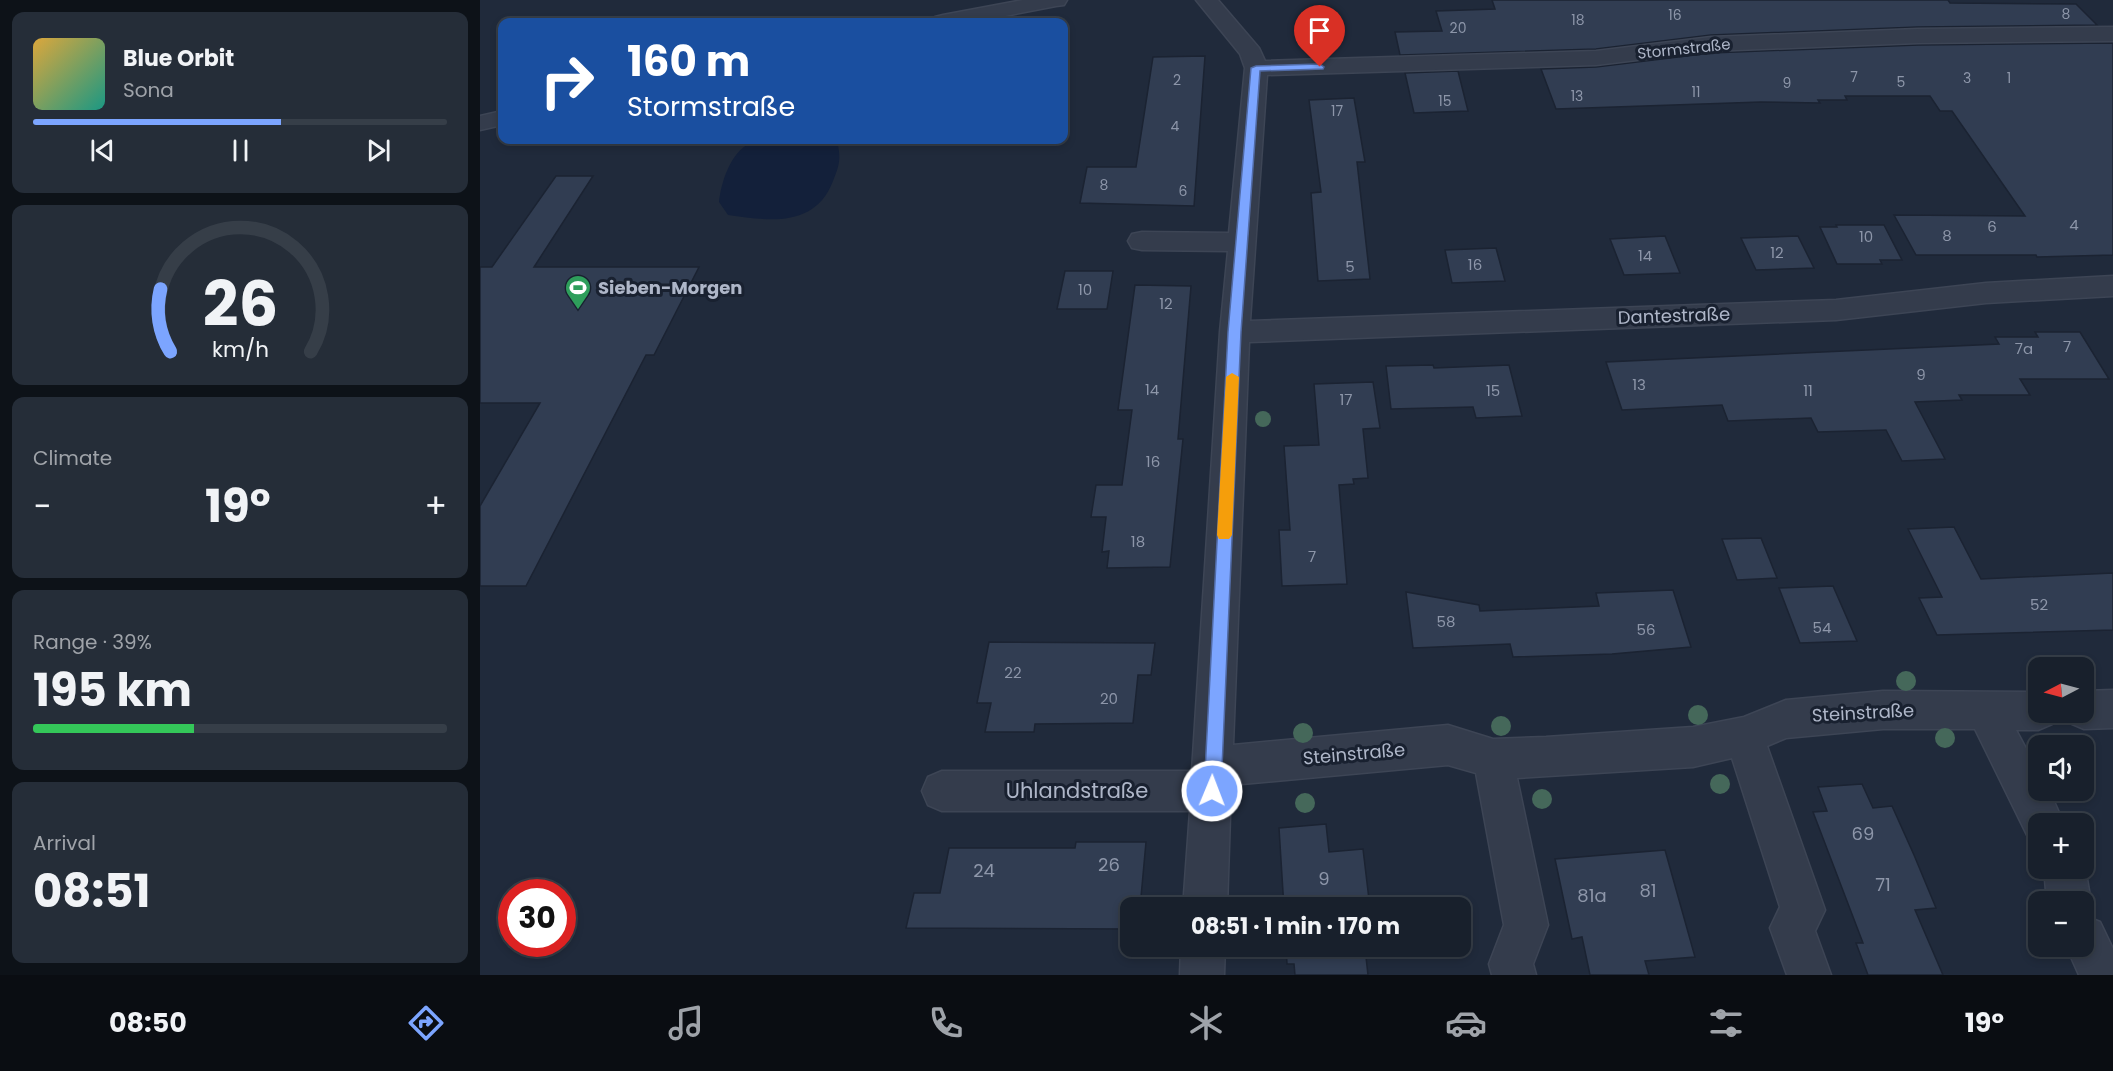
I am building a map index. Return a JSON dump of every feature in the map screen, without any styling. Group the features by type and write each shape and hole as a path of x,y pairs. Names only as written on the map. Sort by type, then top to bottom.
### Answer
{"street":[{"path":"961,18 1029,3 1056,0"},
{"path":"1207,0 1251,53 1256,68 1234,332 1207,897"},
{"name":"Stormstraße","path":"1256,68 1596,58 1711,44 1918,36 2113,34"},
{"path":"480,123 498,119"},
{"path":"1142,241 1242,242"},
{"name":"Dantestraße","path":"1234,332 1836,310 1986,294 2113,286"},
{"path":"1985,709 2038,813"},
{"path":"2094,710 2113,709"},
{"name":"Steinstraße","path":"1213,779 1448,745 1493,759 1694,747 1744,736 1786,718 1882,710 2028,711"},
{"path":"1744,736 1803,910 1792,928 1809,975"},
{"path":"1493,759 1526,926 1511,964 1514,975"},
{"name":"Uhlandstraße","path":"942,791 1213,779"},
{"path":"1202,975 1203,957"},
{"path":"2093,957 2102,975"}],"water":[{"path":"749,144 838,144 838,165 825,196 815,207 803,214 774,219 728,215 719,202 722,186 732,161"}],"building":[{"path":"1492,0 1948,0 1950,3 2076,4 2097,25 1918,27 1711,35 1596,49 1400,55 1395,32 1442,31 1436,11 1495,9"},
{"path":"2113,43 2113,255 2037,257 2036,255 1916,255 1894,215 2025,216 1952,111 1940,111 1930,96 1845,96 1847,100 1818,100 1820,103 1761,102 1556,109 1541,69 1596,67 1711,53 1918,45"},
{"path":"1205,56 1194,206 1080,203 1087,167 1136,167 1153,57"},
{"path":"1458,71 1468,111 1414,113 1405,73"},
{"path":"1354,98 1365,162 1357,162 1370,279 1318,281 1311,193 1321,192 1309,100"},
{"path":"556,176 593,176 534,267 699,267 654,355 646,355 526,586 480,586 480,506 540,403 480,403 480,267 492,267"},
{"path":"1836,225 1884,225 1902,260 1880,260 1882,264 1837,264 1820,227 1837,227"},
{"path":"1665,236 1680,273 1624,275 1610,239"},
{"path":"1798,236 1814,268 1756,270 1741,238"},
{"path":"1496,248 1505,281 1452,283 1445,250"},
{"path":"1065,271 1113,271 1107,309 1057,309"},
{"path":"1135,285 1191,286 1178,439 1183,439 1170,567 1107,568 1109,551 1102,552 1106,517 1091,517 1096,485 1122,485 1132,410 1118,410"},
{"path":"2035,332 2080,332 2109,379 2020,379 2030,395 1959,395 1962,400 1915,402 1945,459 1902,461 1886,430 1818,432 1811,418 1728,421 1722,405 1622,410 1606,362 1999,344 1995,337 2038,337"},
{"path":"1433,365 1434,368 1509,365 1522,416 1476,418 1473,407 1391,409 1386,366"},
{"path":"1373,382 1380,428 1363,429 1368,478 1353,479 1354,484 1339,485 1347,584 1282,586 1279,530 1290,530 1284,446 1319,445 1314,384"},
{"path":"1954,527 1981,579 2113,573 2113,630 1937,635 1919,598 1942,597 1908,529"},
{"path":"1761,538 1777,578 1737,580 1722,539"},
{"path":"1833,586 1857,641 1800,643 1779,588"},
{"path":"1673,590 1691,647 1612,654 1513,657 1510,644 1413,648 1406,592 1479,605 1480,611 1599,606 1596,593"},
{"path":"989,642 1155,643 1151,675 1138,675 1133,723 1035,724 1034,732 985,732 991,703 977,703"},
{"path":"1862,784 1873,808 1892,806 1914,855 1936,908 1915,910 1943,975 1868,975 1856,943 1863,943 1813,812 1827,811 1818,787"},
{"path":"1326,824 1329,852 1363,849 1369,897 1283,897 1279,828"},
{"path":"1076,842 1146,842 1141,897 1120,897 1120,929 906,928 914,893 940,893 949,848 1075,848"},
{"path":"1665,850 1695,957 1645,961 1649,975 1590,975 1582,937 1572,939 1555,859"},
{"path":"1287,957 1366,957 1368,975 1295,975 1294,964 1287,964"}],"slow traffic":[{"path":"1224,535 1232,377"}],"place":[{"name":"Sieben-Morgen","path":"578,311"}],"route":[{"path":"1212,791 1234,332 1256,68 1320,67"}]}
